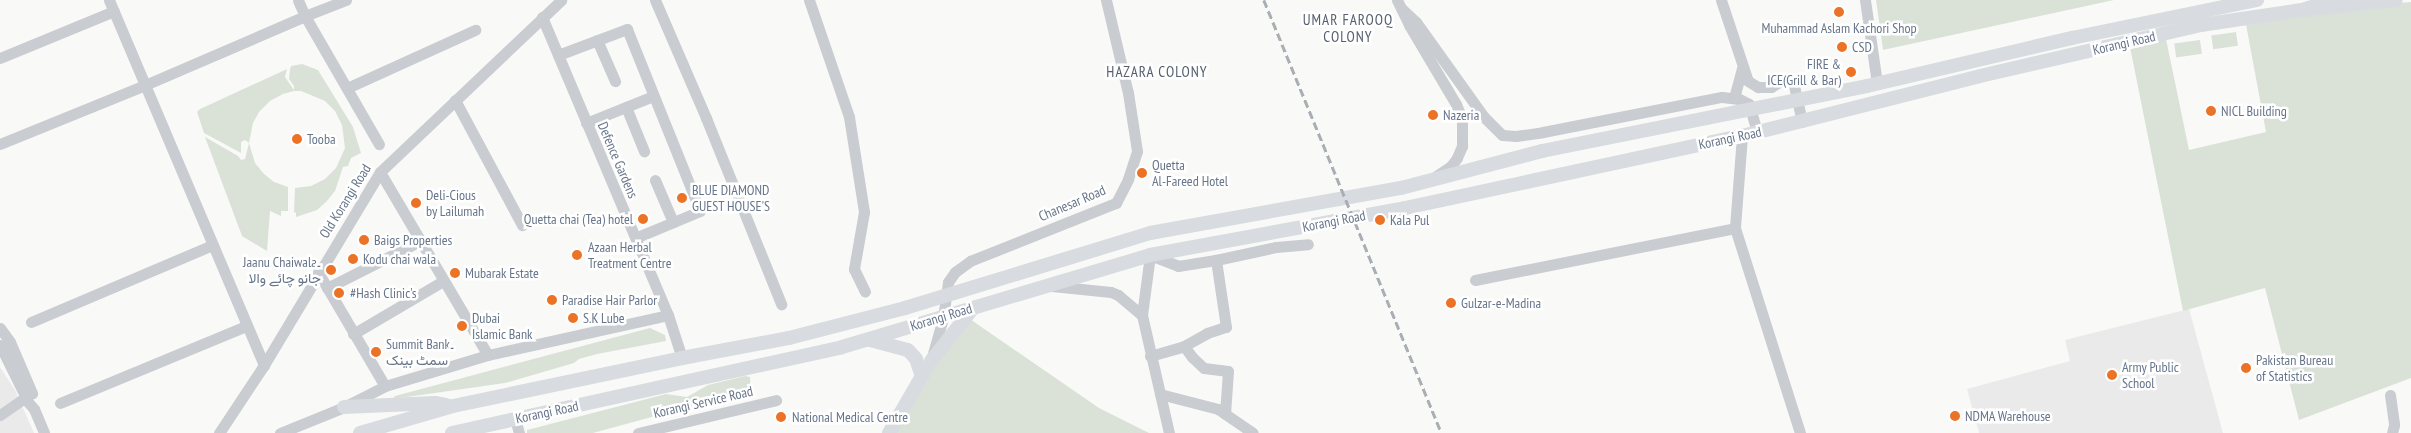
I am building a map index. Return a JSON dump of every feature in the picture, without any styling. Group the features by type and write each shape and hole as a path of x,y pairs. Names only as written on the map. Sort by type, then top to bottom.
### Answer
{"highway":[{"path":"2308,8 2343,0"}],"main road":[{"path":"2205,9 2226,0"},
{"name":"Korangi Road","path":"360,433 453,406 682,358 790,338 947,295 1150,233 1400,188 1542,150 1796,100 2205,9 2257,0"},
{"name":"Korangi Road","path":"452,433 842,347 1150,255 1405,208 1742,136 1980,76 2201,25 2308,8 2396,0"},
{"path":"889,433 926,369 973,308"},
{"path":"866,339 908,350 926,369"},
{"path":"344,407 435,403 453,406"}],"street":[{"path":"109,0 264,365"},
{"path":"298,0 305,16 379,144"},
{"path":"0,144 346,0"},
{"name":"Old Korangi Road","path":"219,432 264,365 318,272 380,172 561,0"},
{"path":"655,0 706,118 781,304"},
{"path":"809,0 850,117 864,212 854,269 865,292"},
{"name":"Chanesar Road","path":"926,369 943,318 948,282 953,274 970,261 1116,203 1128,179 1137,151 1128,93 1106,0"},
{"path":"1721,0 1742,68 1748,81 1758,87 1771,87 1782,80 1793,81 1802,122"},
{"path":"1864,0 1877,83"},
{"path":"1399,4 1416,22 1493,128 1507,136 1543,132 1722,97 1743,100 1751,109 1757,132"},
{"path":"1399,4 1409,25 1456,104 1462,120 1463,140 1457,158 1443,172 1426,182"},
{"path":"0,58 114,11"},
{"name":"Defence Gardens","path":"542,18 668,315 682,358"},
{"path":"558,55 627,28 700,211 635,238"},
{"path":"347,88 475,30"},
{"path":"597,40 615,81"},
{"path":"1734,98 1742,68"},
{"path":"586,123 653,96"},
{"path":"455,100 522,225"},
{"path":"626,107 644,151"},
{"path":"1742,136 1735,228 1800,433"},
{"path":"380,172 488,354"},
{"path":"654,180 673,222"},
{"path":"1475,280 1735,228"},
{"path":"327,288 420,241"},
{"path":"1169,433 1142,315 1150,255 1178,266 1276,247 1308,244"},
{"path":"31,322 212,245"},
{"path":"1150,356 1184,346 1207,333 1226,328 1216,260"},
{"path":"318,272 385,386"},
{"path":"353,334 443,281"},
{"path":"1047,285 1111,292 1118,295 1142,315"},
{"path":"280,433 344,407 385,386 488,354 668,315"},
{"path":"60,403 246,326"},
{"path":"0,328 10,342 35,401 34,409"},
{"path":"1184,346 1204,368 1228,371 1225,414"},
{"path":"1,347 34,409 44,433"},
{"path":"1160,394 1218,409 1253,433"},
{"path":"2390,395 2394,425 2392,433"},
{"path":"0,415 26,397"},
{"name":"Korangi Service Road","path":"638,433 776,400"},
{"path":"515,419 519,433"}],"shaded area":[{"path":"1876,0 2114,0 1883,50"},
{"path":"2411,2 2411,378 2299,420 2265,288 2183,311 2129,42 2165,34 2189,150 2266,132 2245,19 2308,11"},
{"path":"2236,32 2238,46 2213,49 2211,35"},
{"path":"2200,40 2202,54 2176,57 2174,44"},
{"path":"302,64 318,70 353,127 361,153 351,158 348,166 343,167 335,191 326,202 317,210 296,217 294,212 295,188 311,186 325,179 336,168 345,148 342,125 335,111 325,101 301,91 283,94 270,101 259,112 253,123 249,143 245,140 241,142 241,153 204,133 197,112 287,69 285,77 294,90 294,86 289,79 290,69 291,66"},
{"path":"205,137 238,156 241,160 245,159 249,143 255,163 264,174 274,182 288,187 288,211 281,211 281,216 270,211 267,251 242,236"},
{"name":"Army Public School","path":"2189,309 2223,433 1979,433 1967,389 2070,361 2065,340"},
{"path":"967,317 1099,408 1149,433 890,433"},
{"path":"650,328 665,335 666,341 597,354 579,359 574,363 505,383 393,399 395,396"},
{"path":"0,367 15,390 34,433 0,433"},
{"path":"745,376 750,377 751,390 593,433 527,433 527,430 666,394 687,397 708,385"}],"railway":[{"path":"1264,0 1442,433"}],"place":[{"name":"Muhammad Aslam Kachori Shop","path":"1839,12"},
{"name":"CSD","path":"1842,47"},
{"name":"FIRE & ICE(Grill & Bar)","path":"1851,72"},
{"name":"NICL Building","path":"2211,111"},
{"name":"Nazeria","path":"1433,115"},
{"name":"Tooba","path":"297,139"},
{"name":"Quetta Al-Fareed Hotel","path":"1142,173"},
{"name":"BLUE DIAMOND GUEST HOUSE'S","path":"682,198"},
{"name":"Deli-Cious by Lailumah","path":"416,203"},
{"name":"Quetta chai (Tea) hotel","path":"643,219"},
{"name":"Kala Pul","path":"1380,220"},
{"name":"Baigs Properties","path":"364,240"},
{"name":"Azaan Herbal Treatment Centre","path":"577,255"},
{"name":"Kodu chai wala","path":"353,259"},
{"name":"Jaanu Chaiwala۔ جانو چائے والا","path":"331,270"},
{"name":"Mubarak Estate","path":"455,273"},
{"name":"#Hash Clinic's","path":"339,293"},
{"name":"Paradise Hair Parlor","path":"552,300"},
{"name":"Gulzar-e-Madina","path":"1451,303"},
{"name":"S.K Lube","path":"573,318"},
{"name":"Dubai Islamic Bank","path":"462,326"},
{"name":"Summit Bank۔ سمٹ بینک","path":"376,352"},
{"name":"Pakistan Bureau of Statistics","path":"2246,368"},
{"name":"Army Public School","path":"2112,375"},
{"name":"NDMA Warehouse","path":"1955,416"},
{"name":"National Medical Centre","path":"781,417"}],"district":[{"name":"UMAR FAROOQ COLONY","path":"1348,28"},
{"name":"HAZARA COLONY","path":"1157,72"}]}
